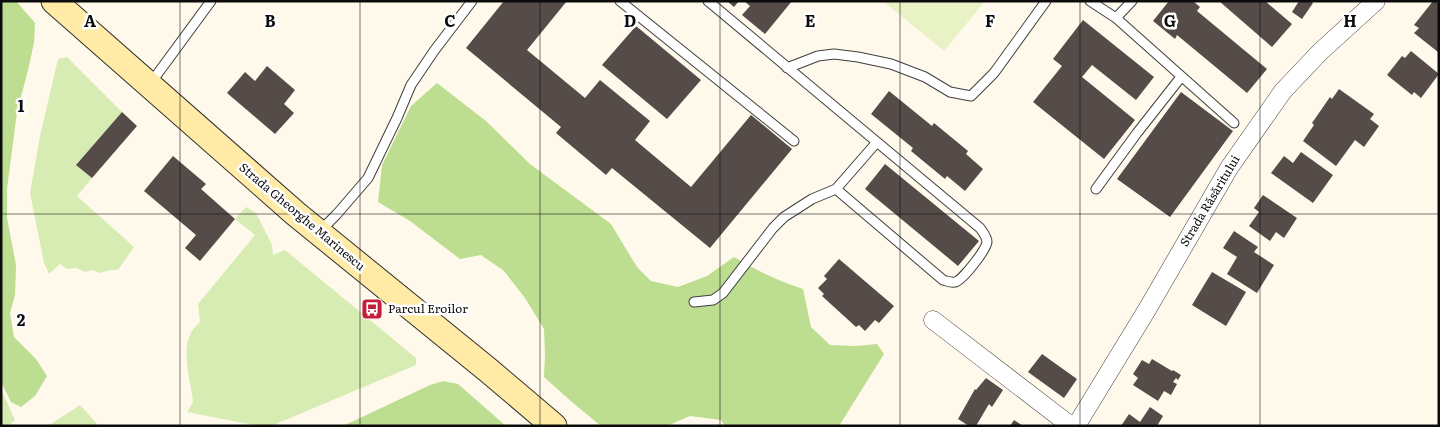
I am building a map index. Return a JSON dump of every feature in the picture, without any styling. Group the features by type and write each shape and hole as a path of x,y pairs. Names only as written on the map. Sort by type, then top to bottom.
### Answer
{"main road":[{"name":"Strada Gheorghe Marinescu","path":"54,1 149,86 319,232 554,426"}],"street":[{"name":"Strada Răsăritului","path":"1076,426 1148,308 1229,168 1283,91 1320,52 1376,1"},
{"path":"934,320 1070,426"}],"lane":[{"path":"149,86 211,1"},
{"path":"319,232 368,178 411,85 472,1"},
{"path":"620,1 794,140"},
{"path":"708,1 980,228 986,236 987,243 984,250 961,279 955,282 943,280 836,190"},
{"path":"787,68 818,56 834,54 858,57 892,64 925,77 950,92 971,96 994,73 1046,1"},
{"path":"1090,1 1116,18 1234,123"},
{"path":"1116,18 1132,1"},
{"path":"1096,189 1181,77"},
{"path":"694,302 713,300 724,293 773,228 784,218 812,200 836,190 877,142"}],"green space":[{"path":"1,1 16,1 35,23 34,43 17,112 7,189 7,218 16,265 15,295 10,313 14,337 36,359 47,376 35,396 21,407 11,402 1,382"},
{"path":"883,1 985,1 944,51"},
{"path":"67,57 122,112 77,164 92,178 77,196 134,247 118,270 100,273 93,270 85,272 76,268 67,269 60,264 49,274 44,263 30,193 40,136 58,59"},
{"path":"437,83 486,121 530,164 611,224 637,267 651,281 678,287 707,276 734,257 767,275 803,289 811,327 830,345 856,346 877,344 884,354 839,426 725,426 721,420 690,416 667,426 601,426 573,403 544,377 544,329 525,298 504,271 481,255 460,259 410,221 378,202 382,165 411,106"},
{"path":"246,207 256,213 272,245 273,255 285,250 416,358 416,365 271,426 258,426 187,412 193,402 187,366 187,348 192,331 200,322 198,304 255,235 235,219"},
{"path":"443,381 458,384 506,426 343,426 430,385"},
{"path":"1,389 15,420 8,426 1,426"},
{"path":"80,405 99,426 48,426"}],"building":[{"path":"504,1 567,1 527,50 585,98 600,80 650,121 635,140 691,187 751,115 792,149 710,248 612,168 606,175 556,133 561,127 466,48"},
{"path":"727,1 739,1 734,7"},
{"path":"744,1 792,1 765,34 742,15 750,6"},
{"path":"1169,1 1193,1 1200,7 1197,11 1267,69 1247,93 1177,35 1175,39 1153,21"},
{"path":"1219,1 1265,1 1292,24 1272,47"},
{"path":"1299,1 1310,1 1313,3 1302,19 1292,12"},
{"path":"1433,1 1439,1 1438,52 1414,33 1419,28 1414,25"},
{"path":"1083,20 1154,77 1136,100 1092,65 1082,77 1135,120 1104,159 1033,102 1062,66 1053,59"},
{"path":"636,26 701,80 667,119 602,65"},
{"path":"1411,51 1439,74 1421,98 1414,92 1412,95 1387,75 1402,56 1405,58"},
{"path":"267,66 295,90 284,104 294,113 275,134 227,93 245,72 255,81"},
{"path":"1339,89 1374,114 1370,119 1379,126 1364,147 1355,140 1336,166 1303,141 1314,125 1312,123 1330,97 1332,99"},
{"path":"889,91 932,126 934,123 968,151 966,154 983,169 965,191 947,176 945,179 911,151 913,148 871,114"},
{"path":"1181,92 1233,131 1170,217 1117,179"},
{"path":"122,112 137,126 92,178 76,165"},
{"path":"1301,152 1333,175 1313,203 1271,173 1284,156 1293,163"},
{"path":"173,156 206,184 201,189 235,219 200,261 185,248 196,235 144,191"},
{"path":"885,164 979,241 958,266 865,189"},
{"path":"1263,195 1297,218 1284,238 1276,232 1270,241 1249,226 1259,212 1254,208"},
{"path":"1234,231 1258,247 1254,252 1274,265 1257,293 1227,274 1237,257 1223,248"},
{"path":"839,259 894,306 879,323 875,320 865,331 859,325 856,327 822,296 824,294 818,288 827,279 824,276"},
{"path":"1212,272 1246,292 1226,326 1192,305"},
{"path":"1042,354 1077,379 1064,398 1028,372"},
{"path":"1152,359 1181,375 1178,380 1176,378 1173,382 1177,384 1171,395 1164,391 1158,401 1133,385 1138,378 1133,374 1142,360 1149,364"},
{"path":"986,378 1003,390 992,407 989,404 976,426 969,426 958,419 975,389"},
{"path":"1150,407 1163,416 1157,426 1121,426 1129,414 1140,422"},
{"path":"1014,420 1023,426 1010,426"}],"place":[{"name":"Parcul Eroilor","path":"372,309"}]}
